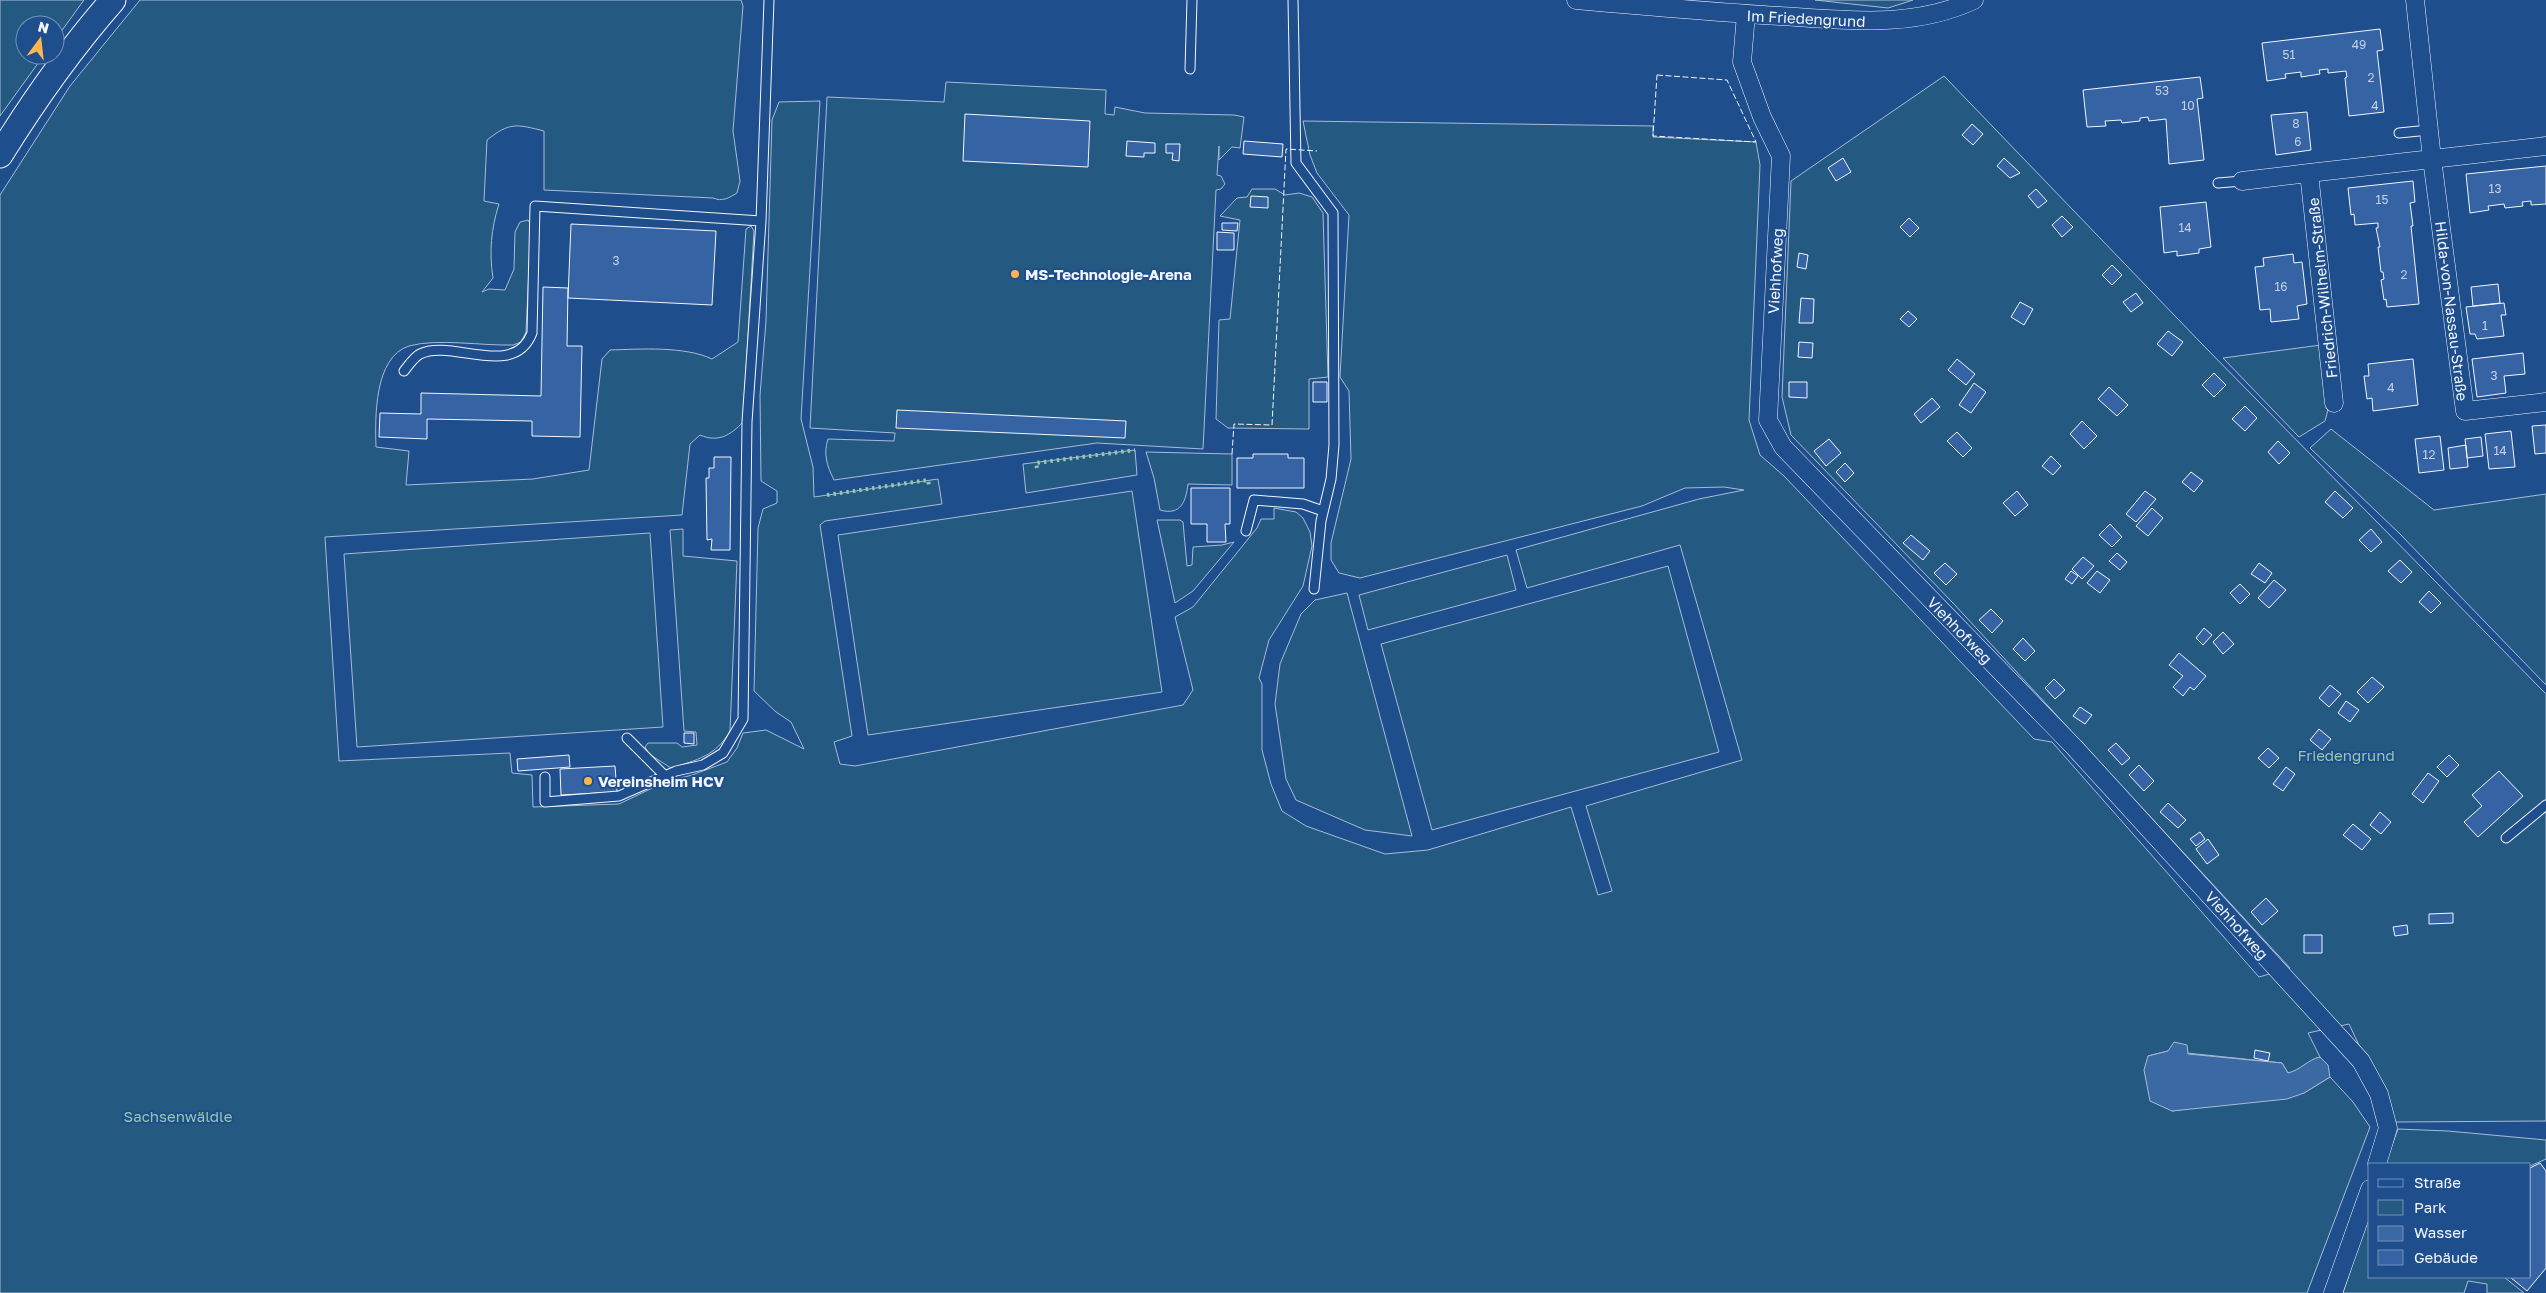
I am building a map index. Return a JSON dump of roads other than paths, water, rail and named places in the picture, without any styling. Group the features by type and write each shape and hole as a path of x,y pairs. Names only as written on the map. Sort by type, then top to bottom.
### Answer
{"main road":[{"path":"0,155 34,99 80,37 113,0"}],"street":[{"name":"Im Friedengrund","path":"1576,0 1873,22 1919,18 1958,8 1974,0"},
{"path":"2415,0 2432,159"},
{"name":"Viehhofweg","path":"1746,14 1742,62 1762,117 1780,156 1768,420 1783,447 2074,747 2361,1061 2379,1094 2388,1128 2377,1163"},
{"path":"2242,181 2546,146"},
{"name":"Hilda-von-Nassau-Straße","path":"2432,159 2465,411 2546,402"},
{"name":"Friedrich-Wilhelm-Straße","path":"2309,173 2334,403"},
{"path":"2333,1293 2368,1195"}],"lane":[{"path":"545,777 545,802 619,796 664,776 702,765 723,754 743,718 747,422 760,221 769,0"},
{"path":"1190,69 1192,0"},
{"path":"1293,0 1296,163 1333,213 1334,444 1331,479 1323,511 1314,588"},
{"path":"2399,133 2429,130"},
{"path":"2218,183 2242,181"},
{"path":"404,371 419,354 435,351 490,356 512,354 528,344 532,333 536,206 760,221"},
{"path":"1246,531 1254,500 1303,504 1323,511"},
{"path":"628,738 664,776"},
{"path":"2506,838 2546,805"}],"water":[{"path":"2174,1042 2187,1045 2188,1054 2282,1063 2288,1073 2320,1057 2328,1065 2330,1077 2304,1093 2287,1099 2172,1111 2150,1101 2144,1070 2148,1056 2168,1051"}],"place":[{"name":"MS-Technologie-Arena","path":"1015,274"},
{"name":"Vereinsheim HCV","path":"588,781"}],"park label":[{"name":"Friedengrund","path":"2346,755"},
{"name":"Sachsenwäldle","path":"178,1116"}]}
